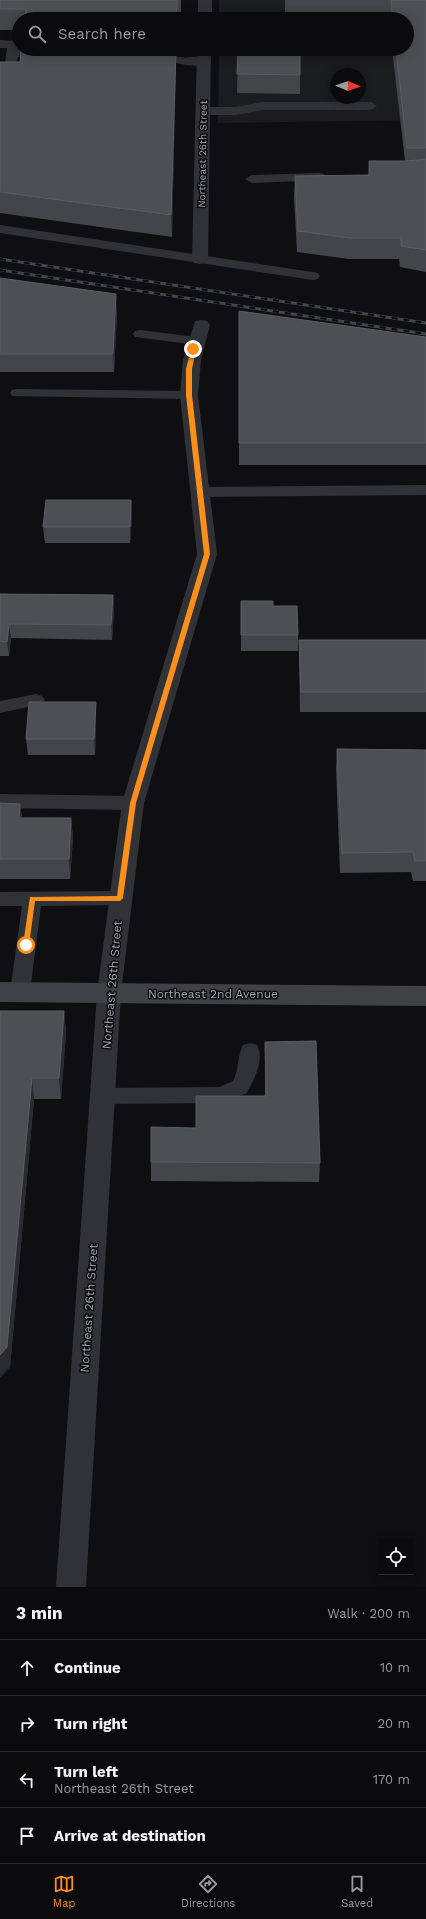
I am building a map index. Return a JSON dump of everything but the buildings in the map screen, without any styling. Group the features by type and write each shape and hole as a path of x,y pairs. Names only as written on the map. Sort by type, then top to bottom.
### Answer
{"main road":[{"name":"Northeast 2nd Avenue","path":"10,992 426,996"}],"street":[{"path":"205,0 205,12"},
{"name":"Northeast 26th Street","path":"200,259 204,56"},
{"name":"Northeast 26th Street","path":"71,1587 109,993 120,898 133,803 207,554 189,395 189,369 199,333"}],"lane":[{"path":"0,44 12,44"},
{"path":"0,68 10,68 13,56"},
{"path":"164,56 178,61 200,56"},
{"path":"203,110 236,111 262,106 371,106"},
{"path":"252,179 331,177"},
{"path":"0,229 313,276"},
{"path":"140,334 199,333"},
{"path":"18,393 189,395"},
{"path":"200,492 426,490"},
{"path":"0,707 36,700"},
{"path":"0,801 133,803"},
{"path":"0,899 120,898"},
{"path":"10,992 32,899"},
{"path":"103,1096 220,1095 240,1088 247,1073 250,1051"}],"shaded area":[{"path":"219,0 426,0 426,120 218,123 219,56 414,56 414,12 219,12"}],"railway":[{"path":"0,259 426,323"},
{"path":"0,270 426,334"}],"route":[{"path":"26,945 32,899 120,898 133,803 207,554 189,395 189,369 193,349"}]}
